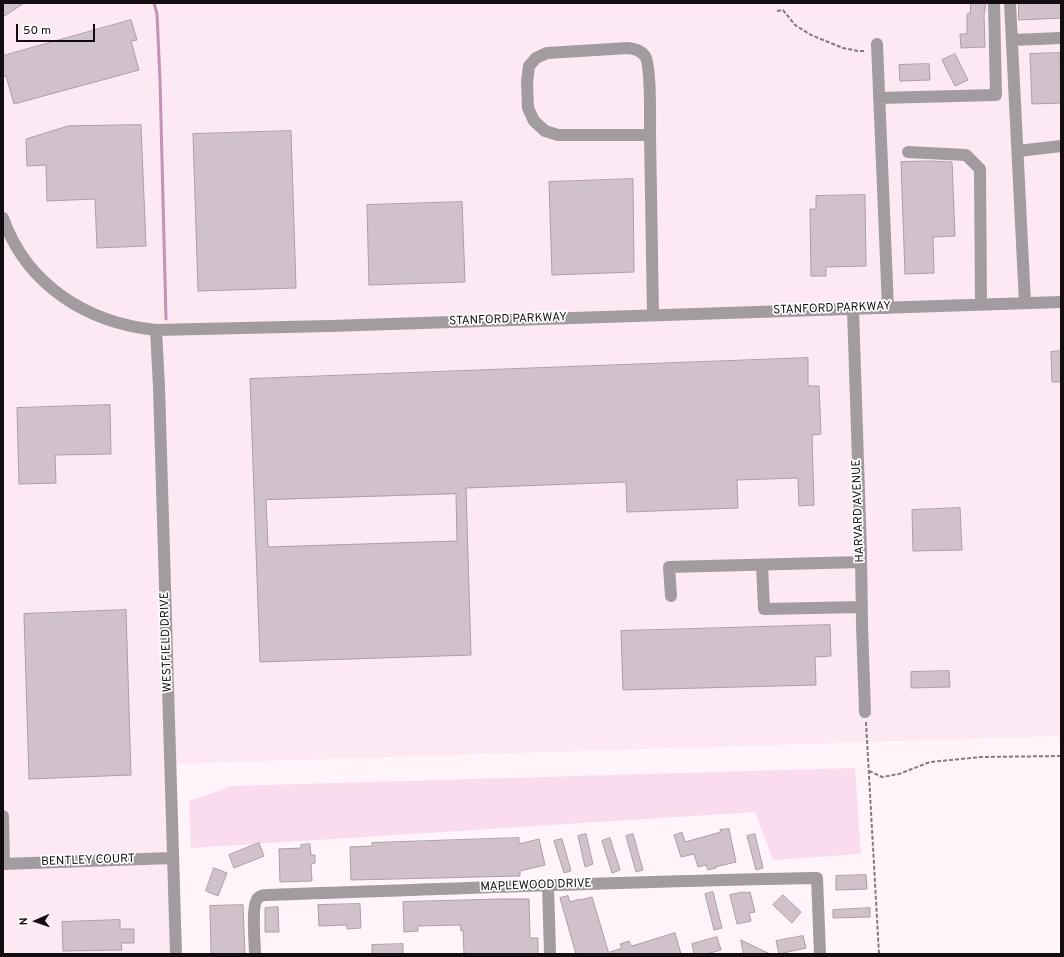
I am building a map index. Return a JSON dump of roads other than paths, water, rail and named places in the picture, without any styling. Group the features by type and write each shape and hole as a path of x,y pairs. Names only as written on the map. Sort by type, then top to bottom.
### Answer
{"street":[{"path":"879,98 996,95 994,3"},
{"path":"1010,3 1025,304"},
{"path":"1012,40 1061,38"},
{"path":"877,47 888,308"},
{"path":"650,134 558,135 545,131 534,121 528,108 527,82 529,66 536,58 547,53 628,48 639,50 646,57 648,66 650,134 653,315"},
{"path":"1018,151 1061,146"},
{"path":"908,152 966,155 980,169 981,305"},
{"name":"STANFORD PARKWAY","path":"3,218 13,241 21,254 46,283 66,300 109,321 156,330 337,326 1061,302"},
{"name":"HARVARD AVENUE","path":"853,309 865,712"},
{"name":"WESTFIELD DRIVE","path":"156,330 176,954"},
{"path":"671,596 669,567 861,562"},
{"path":"762,565 764,609 862,607"},
{"path":"3,816 4,864"},
{"name":"BENTLEY COURT","path":"4,864 172,858"},
{"name":"MAPLEWOOD DRIVE","path":"255,954 254,925 256,900 267,895 548,885 818,878 820,954"},
{"path":"548,885 550,954"}],"waterway":[{"path":"154,3 157,14 160,80 166,319"}]}
